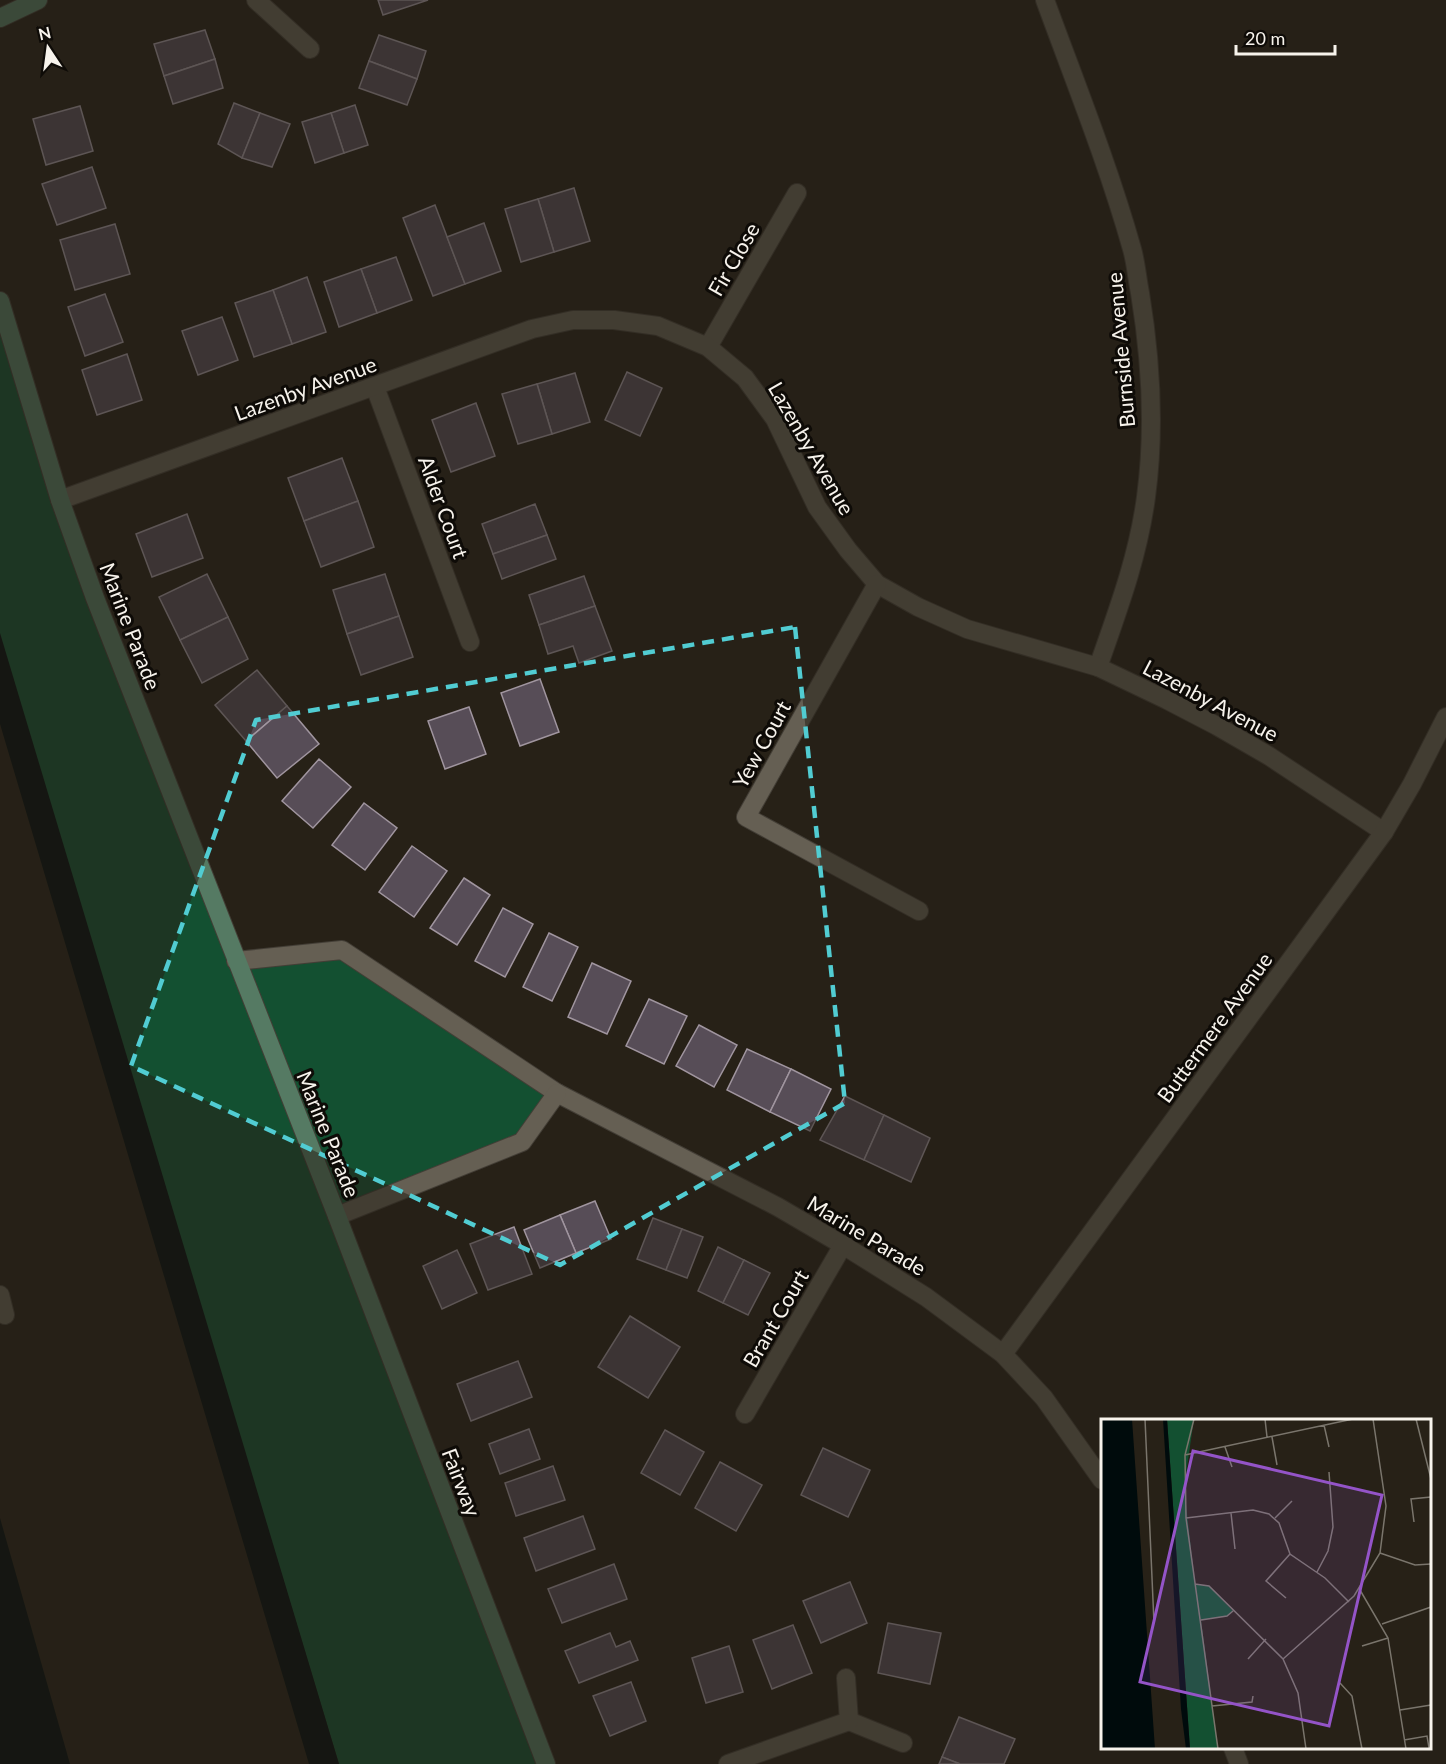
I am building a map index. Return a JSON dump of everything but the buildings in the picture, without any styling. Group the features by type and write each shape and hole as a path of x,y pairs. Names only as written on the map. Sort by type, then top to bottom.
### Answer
{"street":[{"path":"0,18 38,0"},
{"path":"256,0 310,49"},
{"name":"Burnside Avenue","path":"1045,0 1111,182 1132,251 1144,318 1149,379 1151,446 1146,498 1127,586 1098,667"},
{"name":"Fir Close","path":"708,347 797,193"},
{"name":"Marine Parade","path":"0,301 60,500 95,598 337,1216 522,1142 557,1093"},
{"name":"Lazenby Avenue","path":"60,500 532,328 573,320 615,320 658,326 708,347 745,378 775,418 817,507 848,550 877,584 918,607 967,629 1098,667 1178,705 1244,741 1384,832"},
{"name":"Alder Court","path":"375,387 470,642"},
{"name":"Yew Court","path":"877,584 746,817 919,911"},
{"name":"Buttermere Avenue","path":"1002,1354 1384,832 1445,723"},
{"name":"Marine Parade","path":"236,961 342,950 557,1093 778,1207 843,1245 926,1297 1002,1354 1044,1398 1101,1479"},
{"name":"Fairway","path":"337,1216 546,1764"},
{"name":"Brant Court","path":"745,1414 843,1245"},
{"path":"0,1295 6,1315"},
{"path":"846,1678 849,1721"},
{"path":"728,1764 849,1721 903,1743"},
{"path":"1233,1749 1239,1764"}],"highlighted area":[{"path":"795,627 845,1103 560,1265 131,1066 256,720"}],"green space":[{"path":"0,301 60,500 236,961 342,950 557,1093 522,1142 337,1216 546,1764 339,1764 0,644"}],"shaded area":[{"path":"0,633 339,1764 309,1764 0,724"},
{"path":"0,1518 70,1764 0,1764"}]}
